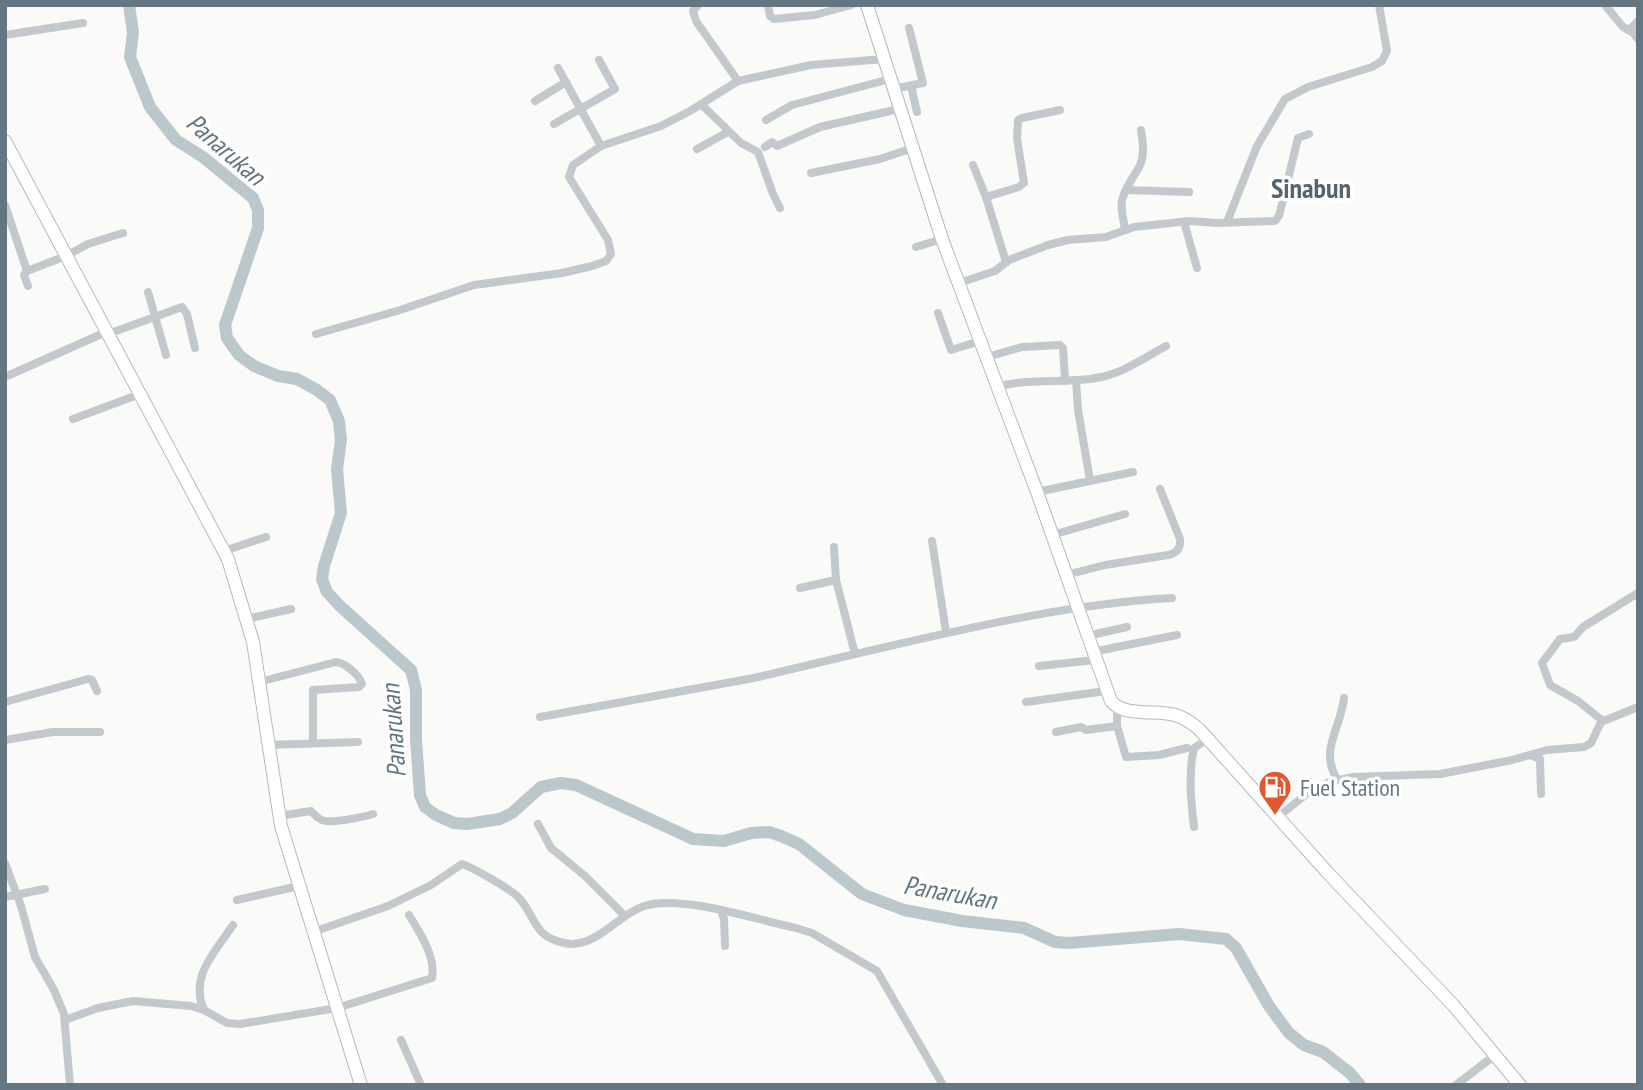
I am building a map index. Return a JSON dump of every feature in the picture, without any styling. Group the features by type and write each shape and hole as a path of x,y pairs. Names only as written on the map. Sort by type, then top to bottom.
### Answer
{"street":[{"path":"698,5 693,11 696,21 738,81"},
{"path":"768,5 772,18 851,5"},
{"path":"867,5 942,239 1037,492 1093,656 1112,703 1117,707 1177,715 1194,724 1438,989 1520,1085"},
{"path":"1227,222 1258,146 1285,99 1295,92 1362,71 1382,61 1387,48 1379,5"},
{"path":"1605,5 1623,27 1638,39"},
{"path":"1630,31 1630,26 1638,21"},
{"path":"5,35 83,23"},
{"path":"766,120 792,105 892,84 922,84 909,28"},
{"path":"316,334 474,285 562,273 606,261 611,254 608,240 569,177 573,165 601,146 661,126 738,81 811,65 884,59"},
{"path":"554,124 616,88 599,61"},
{"path":"558,68 601,146"},
{"path":"535,101 566,82"},
{"path":"911,86 917,112"},
{"path":"701,104 728,132 748,148 758,152 780,208"},
{"path":"765,146 772,142 778,146 832,123 900,109"},
{"path":"986,197 1024,184 1017,138 1018,120 1060,110"},
{"path":"1125,230 1121,206 1126,190 1142,164 1144,148 1141,130"},
{"path":"697,149 728,132"},
{"path":"959,283 995,271 1006,262 1048,244 1068,240 1106,237 1125,230 1184,222 1277,220 1298,138 1309,134"},
{"path":"5,141 9,158 66,256 224,551 247,619 279,816 361,1085"},
{"path":"811,173 880,159 913,148"},
{"path":"973,166 986,197 1006,262"},
{"path":"1126,190 1189,192"},
{"path":"5,205 27,271"},
{"path":"1184,222 1197,268"},
{"path":"27,286 24,275 27,271 88,244 123,233"},
{"path":"916,247 942,239"},
{"path":"148,292 166,355"},
{"path":"5,377 107,333 180,307 184,308 195,348"},
{"path":"938,313 951,350 980,341"},
{"path":"987,357 1022,347 1060,345 1063,348 1065,379"},
{"path":"998,387 1017,382 1093,379 1115,373 1166,345"},
{"path":"1076,380 1078,410 1090,480"},
{"path":"73,419 140,394"},
{"path":"1037,492 1133,472"},
{"path":"1066,575 1105,565 1164,556 1177,551 1180,539 1160,489"},
{"path":"1052,535 1125,514"},
{"path":"224,551 266,537"},
{"path":"932,541 946,632"},
{"path":"834,547 836,580 855,654"},
{"path":"800,588 836,580"},
{"path":"1603,721 1578,701 1550,685 1542,662 1560,639 1573,638 1583,627 1638,593"},
{"path":"540,717 754,678 946,632 1115,602 1172,598"},
{"path":"247,619 291,609"},
{"path":"1087,636 1127,628"},
{"path":"1039,666 1177,635"},
{"path":"259,682 336,662 342,663 360,679 362,684 359,687 313,690 313,741"},
{"path":"5,702 88,680 92,680 97,691"},
{"path":"1026,702 1106,691"},
{"path":"1336,779 1330,766 1329,753 1330,743 1343,711 1344,698"},
{"path":"1117,707 1117,726 1127,758 1159,755 1187,748"},
{"path":"1278,817 1309,792 1336,779 1440,774 1527,755 1588,746 1598,725 1603,721 1638,707"},
{"path":"1056,732 1081,727 1086,730 1117,726"},
{"path":"5,740 53,732 100,732"},
{"path":"1194,827 1190,779 1192,755 1194,748 1208,739"},
{"path":"267,745 313,741 358,742"},
{"path":"1527,755 1540,759 1542,794"},
{"path":"279,816 311,811 321,821 327,821 362,818 373,814"},
{"path":"538,824 551,848 625,916"},
{"path":"5,863 18,894 35,957 54,990 65,1020 70,1085"},
{"path":"313,932 388,906 431,885 462,864 515,894 540,931 561,943 583,943 643,906 663,903 722,911 804,930 875,969 943,1085"},
{"path":"237,900 299,886"},
{"path":"5,897 45,889"},
{"path":"722,911 725,946"},
{"path":"65,1020 98,1008 133,1001 153,1001 204,1010 233,1024 337,1008 432,978 427,949 410,915"},
{"path":"204,1010 198,995 200,976 233,925"},
{"path":"401,1040 421,1085"},
{"path":"1456,1085 1495,1055"}],"waterway":[{"name":"Panarukan","path":"129,5 133,32 130,57 150,107 176,140 203,157 253,198 258,210 258,228 225,325 227,338 239,355 254,366 278,376 297,379 317,390 330,400 339,421 341,440 337,469 341,513 322,579 327,592 340,606 411,670 416,690 420,795 425,807 454,823 467,824 500,819 512,813 541,787 561,783 576,785 693,839 724,841 751,833 769,832 781,836 799,844 862,894 904,910 962,921 1024,928 1055,942 1179,934 1226,939 1236,948 1269,1006 1289,1033 1304,1045 1323,1052 1350,1073 1360,1085"}],"place":[{"name":"Fuel Station","path":"1275,817"}],"district":[{"name":"Sinabun","path":"1311,187"}]}
